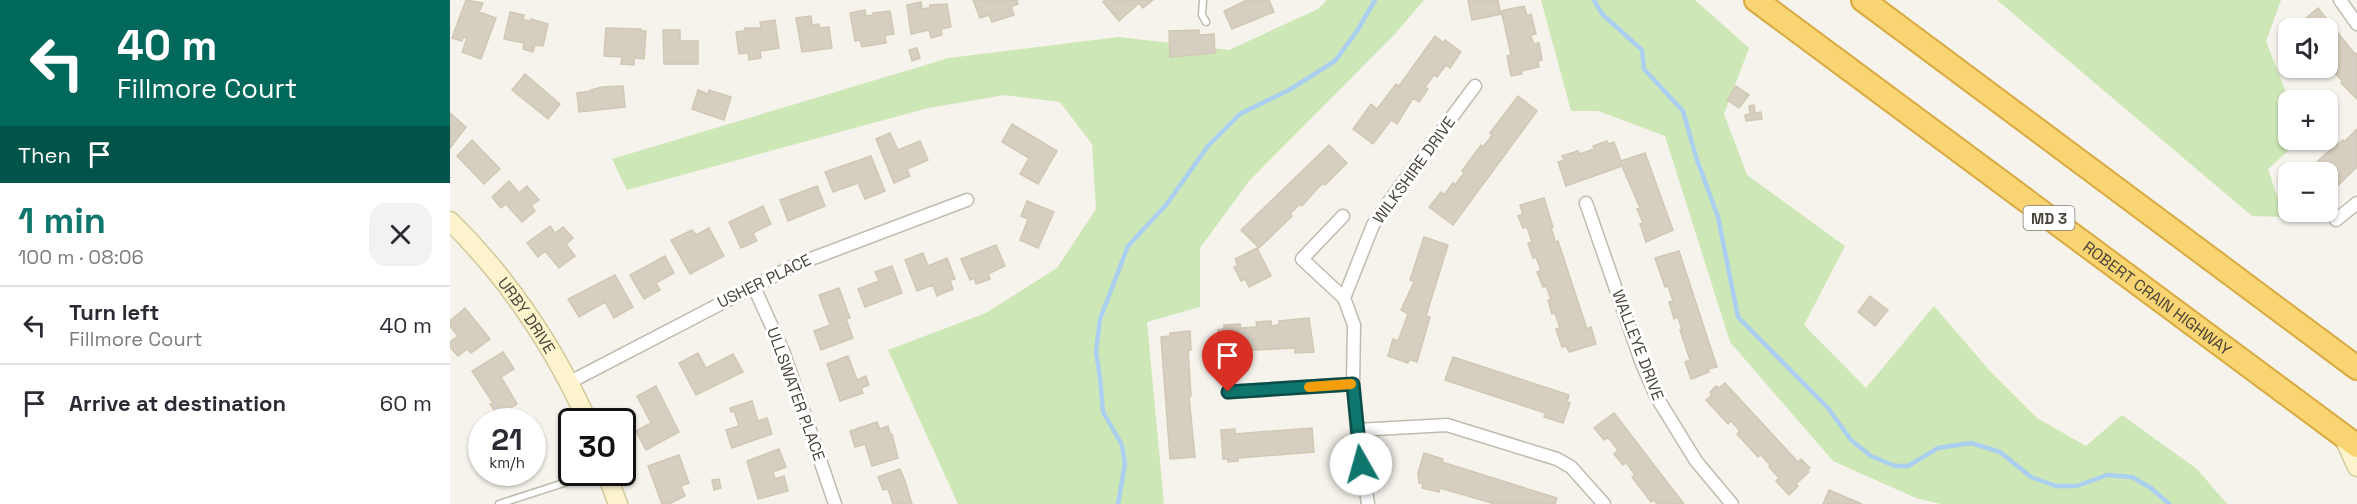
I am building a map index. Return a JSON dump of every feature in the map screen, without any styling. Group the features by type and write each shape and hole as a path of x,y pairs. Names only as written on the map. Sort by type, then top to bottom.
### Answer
{"highway":[{"name":"ROBERT CRAIN HIGHWAY","path":"1756,0 2350,441"},
{"path":"1863,0 2357,368"}],"street":[{"path":"2340,0 2357,24"},
{"name":"WILKSHIRE DRIVE","path":"1344,298 1373,225 1475,86"},
{"name":"USHER PLACE","path":"570,382 753,285 831,250 967,200"},
{"path":"2338,218 2357,202"},
{"name":"WALLEYE DRIVE","path":"1586,203 1641,361 1656,396 1696,460 1732,504"},
{"path":"1343,216 1302,259 1344,298 1354,325 1353,384 1356,430 1368,504"},
{"name":"URBY DRIVE","path":"450,221 506,284 570,382 582,408"},
{"name":"ULLSWATER PLACE","path":"753,285 783,351 835,504"},
{"path":"1228,392 1353,384"},
{"path":"1356,430 1432,424 1461,428 1557,459 1571,466 1604,504"},
{"path":"2350,441 2357,467"},
{"path":"611,486 618,504"}],"lane":[{"path":"1203,0 1202,15 1206,22"},
{"path":"499,504 558,485"}],"green space":[{"path":"1327,0 1424,0 1395,34 1249,181 1200,248 1200,307 1147,322 1164,504 958,504 888,350 986,313 1057,268 1096,209 1092,144 1060,102 1005,95 928,108 627,190 612,159 949,58 1119,37 1229,50 1318,9"},
{"path":"1541,0 1695,0 1749,48 1724,114 1747,175 1845,246 1804,325 1866,388 1934,306 1989,370 2037,418 2086,446 2122,415 2197,469 2227,504 1941,504 1916,498 1833,461 1730,342 1665,136 1598,111 1571,111"},
{"path":"1997,0 2281,0 2266,41 2278,72 2278,78 2280,78 2285,90 2278,90 2278,150 2289,150 2268,169 2278,199 2278,217 2252,216"}],"building":[{"path":"466,0 483,3 479,12 496,18 481,59 462,52 467,38 463,37 462,41 452,38"},
{"path":"973,0 1017,0 1018,4 1011,7 1014,15 992,22 989,15 980,18"},
{"path":"1105,0 1153,0 1143,8 1139,3 1119,21 1103,2"},
{"path":"1247,0 1269,0 1274,12 1232,29 1224,11"},
{"path":"1468,0 1498,0 1500,11 1524,6 1527,16 1531,14 1536,34 1531,37 1534,44 1539,43 1542,60 1538,61 1539,67 1511,76 1507,56 1511,55 1502,14 1472,20"},
{"path":"921,2 922,9 930,8 930,5 947,4 951,27 941,29 942,35 931,38 929,30 911,34 907,5"},
{"path":"2318,8 2326,18 2306,18"},
{"path":"865,10 866,16 890,11 894,34 885,35 886,43 862,47 860,40 855,41 850,13"},
{"path":"510,12 524,15 523,20 531,21 531,19 548,24 543,46 535,45 533,52 523,49 524,43 504,39"},
{"path":"811,16 812,25 819,24 819,28 829,27 832,48 802,52 796,18"},
{"path":"775,20 779,48 760,51 761,58 749,60 748,53 739,54 736,32 744,31 745,28 761,28 760,22"},
{"path":"606,28 646,31 644,59 634,58 634,65 621,64 622,57 604,56"},
{"path":"663,30 680,30 680,41 698,41 698,64 664,64"},
{"path":"1199,30 1199,35 1214,34 1215,53 1170,57 1169,31"},
{"path":"2338,33 2357,54 2357,99 2341,83 2338,76"},
{"path":"1435,36 1444,43 1445,40 1461,52 1450,68 1446,65 1437,77 1434,75 1425,87 1428,89 1419,102 1413,98 1397,124 1391,120 1373,144 1353,129 1371,104 1377,109 1396,84 1399,86"},
{"path":"917,48 920,58 912,61 909,50"},
{"path":"525,74 560,104 548,119 512,90"},
{"path":"623,86 625,107 579,112 577,93 602,87"},
{"path":"1736,86 1749,95 1739,108 1727,100"},
{"path":"698,90 708,94 709,90 731,97 724,120 692,109"},
{"path":"1518,96 1537,111 1453,225 1429,207 1441,192 1444,195 1453,183 1455,185 1464,173 1462,171 1481,145 1483,147 1490,138 1492,135 1490,133"},
{"path":"1754,105 1755,113 1761,112 1762,119 1746,121 1745,115 1750,114 1749,106"},
{"path":"450,113 466,127 450,148"},
{"path":"1012,124 1057,151 1038,184 1020,174 1029,158 1002,142"},
{"path":"2357,129 2357,167 2338,185 2338,162 2317,162 2330,150 2338,150 2338,144 2345,141"},
{"path":"890,133 898,150 920,141 928,160 907,169 910,176 894,183 876,139"},
{"path":"472,140 500,169 484,184 457,156"},
{"path":"1607,141 1608,144 1614,142 1621,161 1645,153 1673,230 1646,242 1640,224 1643,223 1637,209 1640,208 1622,166 1566,186 1558,162 1564,160 1562,156 1578,151 1580,154"},
{"path":"1329,145 1347,163 1325,185 1323,183 1302,206 1300,204 1290,214 1292,216 1259,248 1241,230"},
{"path":"871,156 885,191 865,199 858,183 833,192 825,172"},
{"path":"509,181 519,193 527,186 539,200 531,206 535,211 522,222 506,204 501,208 492,197"},
{"path":"817,186 825,206 788,221 780,200"},
{"path":"1544,198 1555,242 1558,241 1587,329 1591,327 1596,344 1569,352 1566,346 1562,347 1556,329 1560,328 1555,313 1552,314 1548,300 1551,299 1546,286 1543,287 1537,272 1541,270 1536,257 1533,258 1528,243 1532,242 1527,227 1523,228 1518,216 1523,214 1520,205"},
{"path":"1027,201 1054,212 1038,248 1020,240 1028,219 1021,216"},
{"path":"763,206 771,224 753,233 757,241 741,248 729,222"},
{"path":"550,226 555,233 563,227 573,238 566,244 575,256 559,268 545,251 538,257 527,243"},
{"path":"709,228 724,256 690,274 671,240 692,230 696,235"},
{"path":"1424,237 1448,245 1426,316 1430,317 1417,362 1409,359 1408,363 1388,356 1393,339 1398,341 1408,314 1401,310 1414,282 1410,280"},
{"path":"996,245 1005,266 988,274 990,279 976,284 974,278 970,280 961,259"},
{"path":"1257,248 1271,276 1249,287 1245,279 1241,281 1234,267 1238,266 1235,259"},
{"path":"1679,251 1717,367 1708,369 1709,372 1691,379 1685,362 1690,360 1680,330 1682,330 1678,317 1674,319 1669,302 1673,301 1668,286 1665,287 1655,258"},
{"path":"923,253 928,266 947,258 955,279 950,280 953,289 937,296 933,285 917,291 905,260"},
{"path":"665,256 674,273 656,283 660,290 644,299 630,275"},
{"path":"892,266 902,293 865,307 858,289 879,281 875,272"},
{"path":"615,275 633,307 614,318 605,302 579,317 568,299"},
{"path":"839,288 850,318 846,319 853,338 821,350 814,331 830,325 819,295"},
{"path":"1870,296 1888,310 1875,326 1858,312"},
{"path":"465,308 490,339 471,353 467,349 458,356 450,347 450,342 458,336 450,326 450,321"},
{"path":"1309,318 1314,352 1295,353 1295,348 1220,354 1218,330 1224,329 1224,325 1240,324 1241,328 1257,327 1256,322 1271,321 1271,326 1279,325 1279,321"},
{"path":"1190,331 1191,350 1188,350 1191,396 1189,397 1195,457 1170,459 1161,337 1170,336 1170,333"},
{"path":"503,352 514,369 501,377 517,404 511,408 493,408 490,404 493,403 472,371"},
{"path":"698,353 706,368 733,354 743,372 696,395 679,363"},
{"path":"848,356 857,380 866,376 869,385 861,388 863,393 840,401 827,364"},
{"path":"1453,357 1569,395 1567,402 1570,403 1563,423 1544,417 1545,413 1445,380"},
{"path":"1725,383 1798,462 1801,459 1810,468 1789,495 1776,481 1779,478 1769,467 1770,465 1761,455 1758,457 1737,434 1740,431 1731,421 1728,424 1706,400 1712,395 1710,392 1716,386 1719,388"},
{"path":"656,386 679,432 646,450 636,431 651,423 637,396"},
{"path":"752,401 758,421 767,418 772,434 732,448 726,430 739,426 734,411 731,412 730,408"},
{"path":"1614,413 1684,504 1657,504 1654,500 1651,502 1632,477 1635,475 1628,465 1626,463 1623,465 1614,454 1618,450 1608,437 1604,440 1594,428"},
{"path":"877,422 880,429 888,426 898,458 872,466 865,444 855,447 850,431"},
{"path":"1312,428 1314,452 1238,458 1238,461 1228,462 1228,459 1223,459 1221,430 1235,429 1235,434"},
{"path":"779,449 786,467 773,472 775,479 784,476 788,491 758,499 747,461"},
{"path":"1424,453 1443,459 1442,462 1557,498 1555,504 1495,504 1440,488 1439,492 1422,488 1423,484 1419,483 1418,473"},
{"path":"679,455 689,483 681,486 685,496 669,504 662,504 648,466"},
{"path":"900,469 912,504 893,504 888,489 883,490 878,477"},
{"path":"719,479 721,488 714,490 712,480"},
{"path":"1829,490 1862,504 1823,504"}],"waterway":[{"path":"1118,504 1125,464 1122,445 1103,412 1096,352 1100,319 1128,246 1166,205 1208,146 1240,114 1289,90 1335,61 1357,31 1375,0"},
{"path":"1594,0 1602,14 1642,50 1644,69 1683,111 1696,157 1718,217 1738,317 1828,408 1851,440 1871,456 1895,466 1908,466 1938,448 1971,443 2000,452 2031,477 2056,486 2077,486 2107,475 2132,477 2151,488 2169,504"}],"slow traffic":[{"path":"1309,387 1351,384"}],"route":[{"path":"1228,392 1353,384 1361,464"}]}
